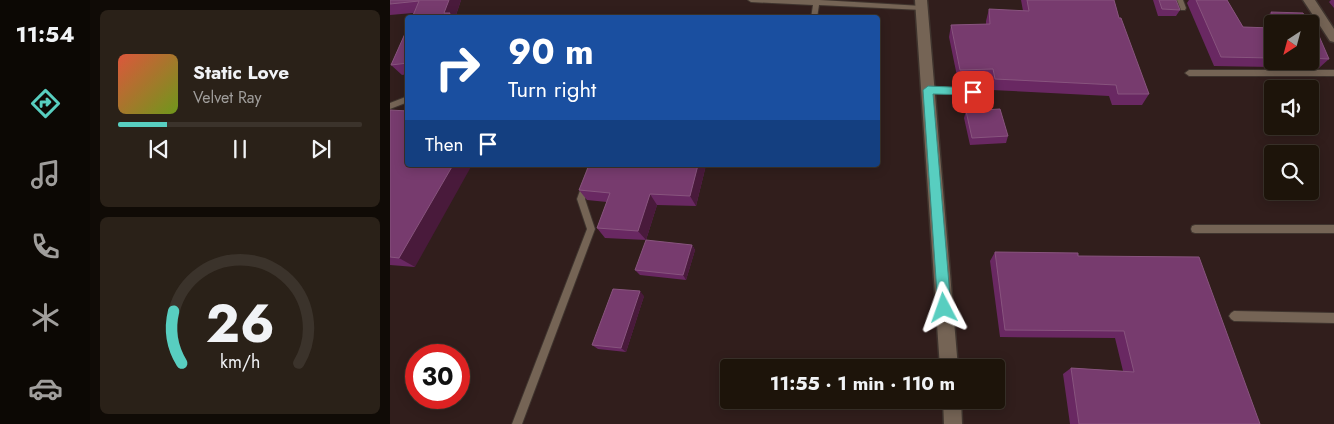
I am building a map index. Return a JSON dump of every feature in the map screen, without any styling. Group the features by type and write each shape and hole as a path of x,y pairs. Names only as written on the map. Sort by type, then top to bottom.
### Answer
{"street":[{"path":"1310,0 1334,38"},
{"path":"921,4 948,359"},
{"path":"953,409 954,424"}],"lane":[{"path":"751,0 921,4"},
{"path":"1180,0 1183,8"},
{"path":"815,15 817,1"},
{"path":"1189,73 1334,73"},
{"path":"928,90 988,92"},
{"path":"390,106 405,100"},
{"path":"517,424 591,230 581,198 592,167"},
{"path":"1195,229 1334,229"},
{"path":"1234,316 1334,318"}],"shaded area":[{"path":"390,0 1334,0 1334,424 390,424"}],"building":[{"path":"390,0 449,0 444,13 450,13 449,15 413,15 419,1 390,4"},
{"path":"1027,0 1114,0 1119,18 1121,18 1149,94 1118,94 1116,85 995,79 993,69 960,70 951,25 990,24 989,9 1029,11"},
{"path":"1159,0 1176,0 1180,10 1162,9"},
{"path":"1196,0 1227,0 1243,27 1264,28 1264,58 1221,57"},
{"path":"1271,12 1303,13 1304,15 1273,15"},
{"path":"405,34 405,63 391,65"},
{"path":"1319,36 1329,59 1319,58"},
{"path":"1000,109 1008,136 972,138 966,111"},
{"path":"390,110 405,111 405,167 452,167 399,258 390,257"},
{"path":"588,167 697,167 690,196 650,194 638,231 597,228 610,193 579,190"},
{"path":"646,240 692,245 683,275 635,270"},
{"path":"995,252 1078,253 1078,256 1199,257 1260,424 1079,424 1071,368 1134,372 1124,331 1005,330"},
{"path":"613,289 640,291 621,348 592,345"}],"route":[{"path":"944,308 928,90 973,92"}]}
